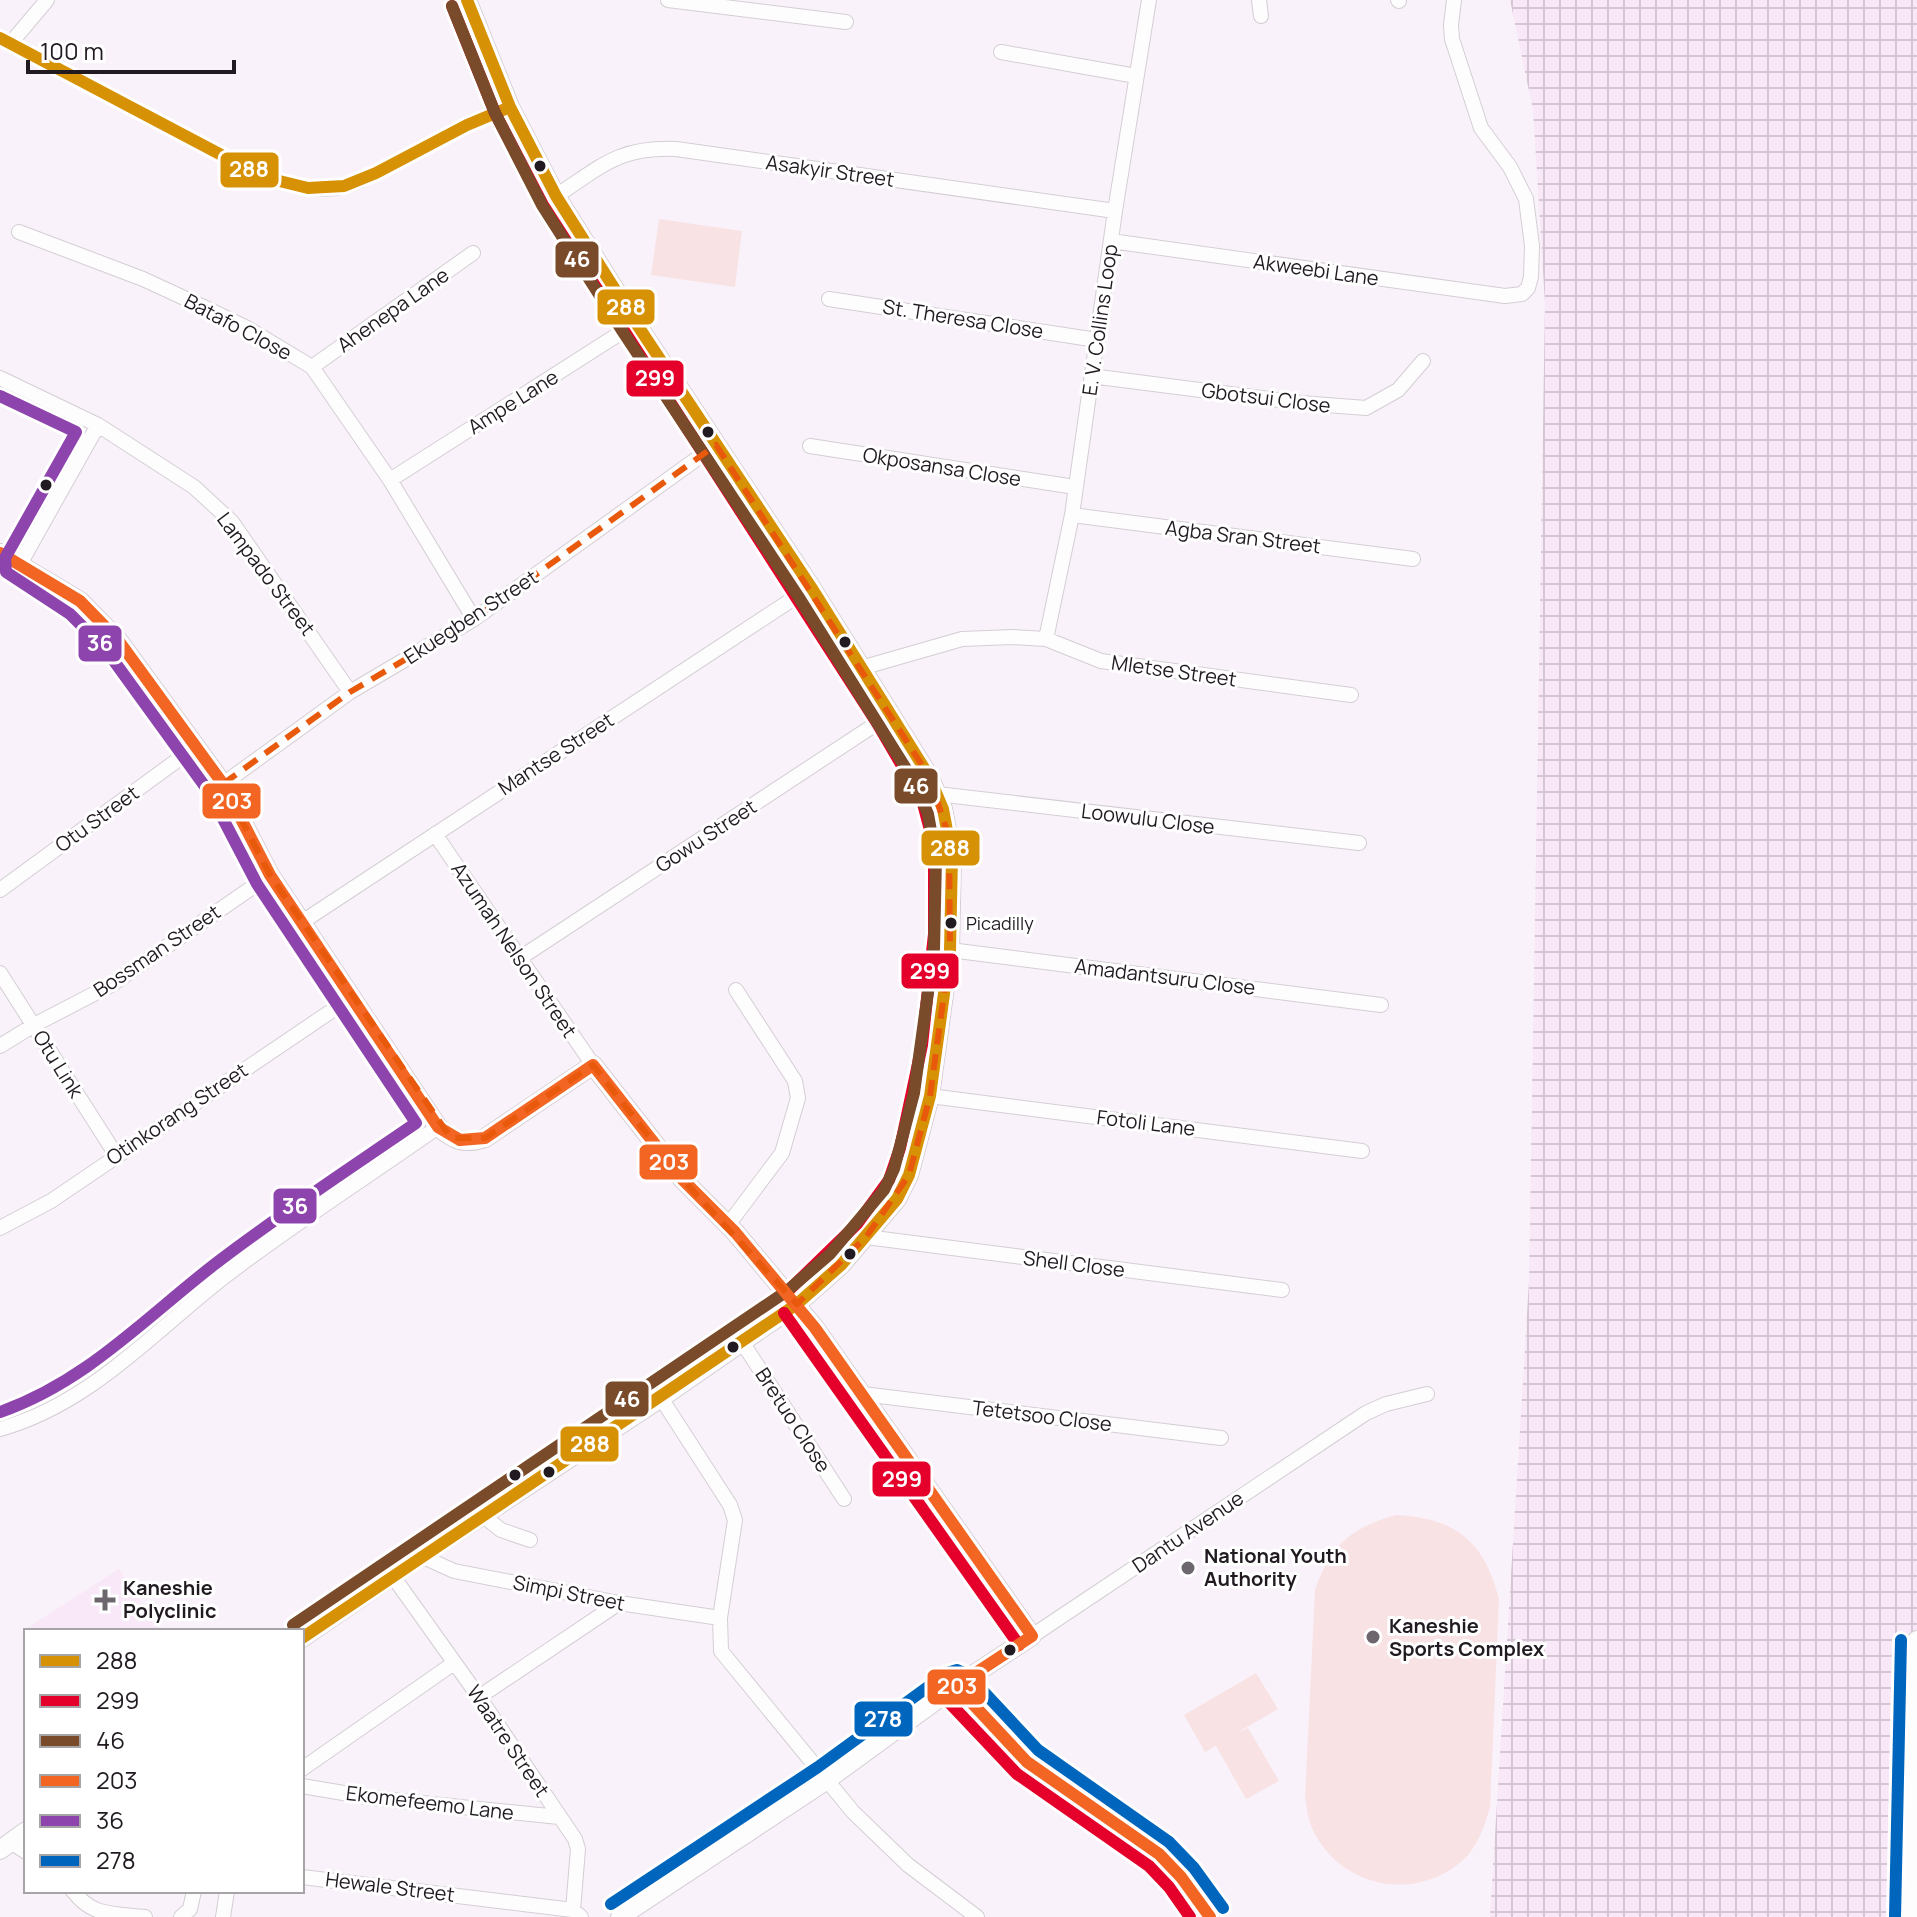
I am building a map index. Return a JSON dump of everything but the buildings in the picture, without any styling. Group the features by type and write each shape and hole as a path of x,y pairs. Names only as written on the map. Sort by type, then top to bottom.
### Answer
{"street":[{"path":"47,0 5,41 263,177 293,185 338,188 361,181 472,122 510,107"},
{"path":"304,1637 661,1398 797,1304 829,1277 866,1237 897,1199 905,1184 930,1096 950,950 953,863 946,822 937,794 811,587 556,196 510,107 467,0"},
{"path":"668,0 846,22"},
{"name":"E. V. Collins Loop","path":"1046,639 1072,515 1115,211 1149,0"},
{"path":"1259,0 1261,16"},
{"name":"Akweebi Lane","path":"1111,241 1505,296 1522,294 1528,288 1531,277 1532,246 1526,199 1510,167 1481,128 1452,39 1454,0"},
{"path":"1001,52 1136,76"},
{"name":"Asakyir Street","path":"556,196 614,157 647,148 676,149 1115,211"},
{"name":"Batafo Close","path":"19,232 143,279 247,328 312,367 390,480 474,619"},
{"name":"Ahenepa Lane","path":"312,367 473,253"},
{"name":"St. Theresa Close","path":"829,299 1097,340"},
{"name":"Ampe Lane","path":"390,480 636,323"},
{"name":"Gbotsui Close","path":"1091,376 1301,403 1366,408 1398,390 1423,361"},
{"name":"Lampado Street","path":"0,378 98,425 194,487 232,522 350,692"},
{"path":"20,564 98,425"},
{"name":"Ekuegben Street","path":"223,784 350,692 474,619 716,445"},
{"name":"Okposansa Close","path":"810,446 1075,487"},
{"name":"Agba Sran Street","path":"1072,515 1413,559"},
{"path":"0,553 80,601 118,640 223,784 270,875 438,1127 457,1141 485,1138 593,1065"},
{"name":"Mantse Street","path":"302,922 811,587"},
{"name":"Mletse Street","path":"861,668 962,639 1013,637 1046,639 1101,661 1351,695"},
{"name":"Gowu Street","path":"520,958 891,714"},
{"name":"Otu Street","path":"0,890 194,748"},
{"name":"Loowulu Close","path":"937,794 1359,843"},
{"name":"Azumah Nelson Street","path":"435,834 593,1065 683,1180 728,1225 797,1304 1032,1636"},
{"name":"Bossman Street","path":"0,1046 111,985 270,875"},
{"name":"Amadantsuru Close","path":"950,950 1381,1005"},
{"name":"Otu Link","path":"0,973 116,1155"},
{"path":"728,1225 779,1159 798,1094 795,1081 736,990"},
{"name":"Otinkorang Street","path":"0,1228 51,1201 352,997"},
{"name":"Fotoli Lane","path":"930,1096 1362,1151"},
{"path":"0,1429 48,1413 100,1380 225,1277 438,1127"},
{"name":"Shell Close","path":"866,1237 1282,1290"},
{"name":"Bretuo Close","path":"742,1342 844,1499"},
{"name":"Tetetsoo Close","path":"863,1394 1221,1438"},
{"name":"Dantu Avenue","path":"620,1917 827,1780 956,1686 1366,1413 1386,1404 1427,1394"},
{"path":"661,1398 734,1515 736,1523 720,1618 719,1645 724,1657 879,1839 977,1917"},
{"path":"482,1515 501,1530 530,1540"},
{"name":"Simpi Street","path":"421,1556 454,1571 619,1603 720,1618"},
{"name":"Waatre Street","path":"392,1575 479,1697 577,1846 577,1913"},
{"path":"479,1697 619,1603"},
{"path":"1911,1917 1917,1640"},
{"path":"304,1768 454,1663"},
{"path":"956,1686 1027,1762 1159,1854 1181,1877 1210,1917"},
{"name":"Ekomefeemo Lane","path":"304,1786 373,1798 559,1817"},
{"name":"Hewale Street","path":"304,1877 577,1913"},
{"path":"74,1893 83,1905 94,1912 145,1917"},
{"path":"181,1917 190,1909 194,1893"},
{"path":"223,1917 227,1893"}],"highlighted area":[{"path":"716,445 929,776 949,837 950,950 930,1096 909,1175 866,1237 797,1304 683,1180 593,1065 485,1138 451,1138 270,875 223,784 350,692 474,619"}],"shaded area":[{"path":"1510,0 1917,0 1917,1917 1490,1917 1529,1281 1545,303 1533,110"},
{"path":"659,219 742,231 735,287 651,275"},
{"path":"1396,1515 1435,1521 1464,1536 1485,1562 1499,1599 1490,1807 1485,1822 1476,1843 1462,1861 1443,1874 1422,1882 1400,1885 1358,1875 1340,1864 1324,1848 1312,1828 1305,1798 1315,1590 1328,1561 1344,1540 1366,1526"},
{"name":"Kaneshie Polyclinic","path":"119,1569 159,1629 26,1629"},
{"path":"1256,1673 1278,1709 1237,1733 1248,1728 1279,1781 1246,1799 1216,1746 1205,1752 1184,1715"}],"transit line":[{"name":"288","path":"304,1637 797,1304 841,1265 897,1199 909,1175 930,1096 950,950 952,857 943,809 929,776 811,587 556,196 510,107 467,0"},
{"name":"299","path":"452,6 495,113 543,205 877,723 922,800 934,845 934,934 922,1045 900,1148 889,1180 857,1224 787,1292"},
{"name":"46","path":"293,1625 787,1291 830,1254 884,1190 894,1169 914,1093 934,949 936,858 928,814 915,783 798,596 542,205 495,113 452,6"},
{"name":"288","path":"0,38 263,177 308,188 344,186 510,107"},
{"name":"36","path":"0,396 76,432 5,558 6,572 70,614 106,650 209,792 257,884 416,1123 240,1245 87,1366 60,1384 0,1412"},
{"name":"203","path":"0,553 80,601 118,640 223,784 270,875 438,1127 460,1140 485,1138 593,1065 683,1180 735,1232 815,1328 1032,1636 956,1686 1027,1762 1159,1854 1181,1877 1210,1917"},
{"name":"299","path":"784,1313 1019,1645"},
{"name":"278","path":"1895,1917 1901,1640"},
{"name":"278","path":"611,1904 818,1767 947,1673 957,1670 968,1675 1038,1750 1169,1842 1194,1868 1223,1908"},
{"name":"299","path":"944,1697 1017,1774 1149,1866 1169,1887 1190,1917"}],"place":[{"name":"Picadilly","path":"951,923"},
{"name":"National Youth Authority","path":"1188,1568"},
{"name":"Kaneshie Polyclinic","path":"105,1600"},
{"name":"Kaneshie Sports Complex","path":"1373,1637"}]}
